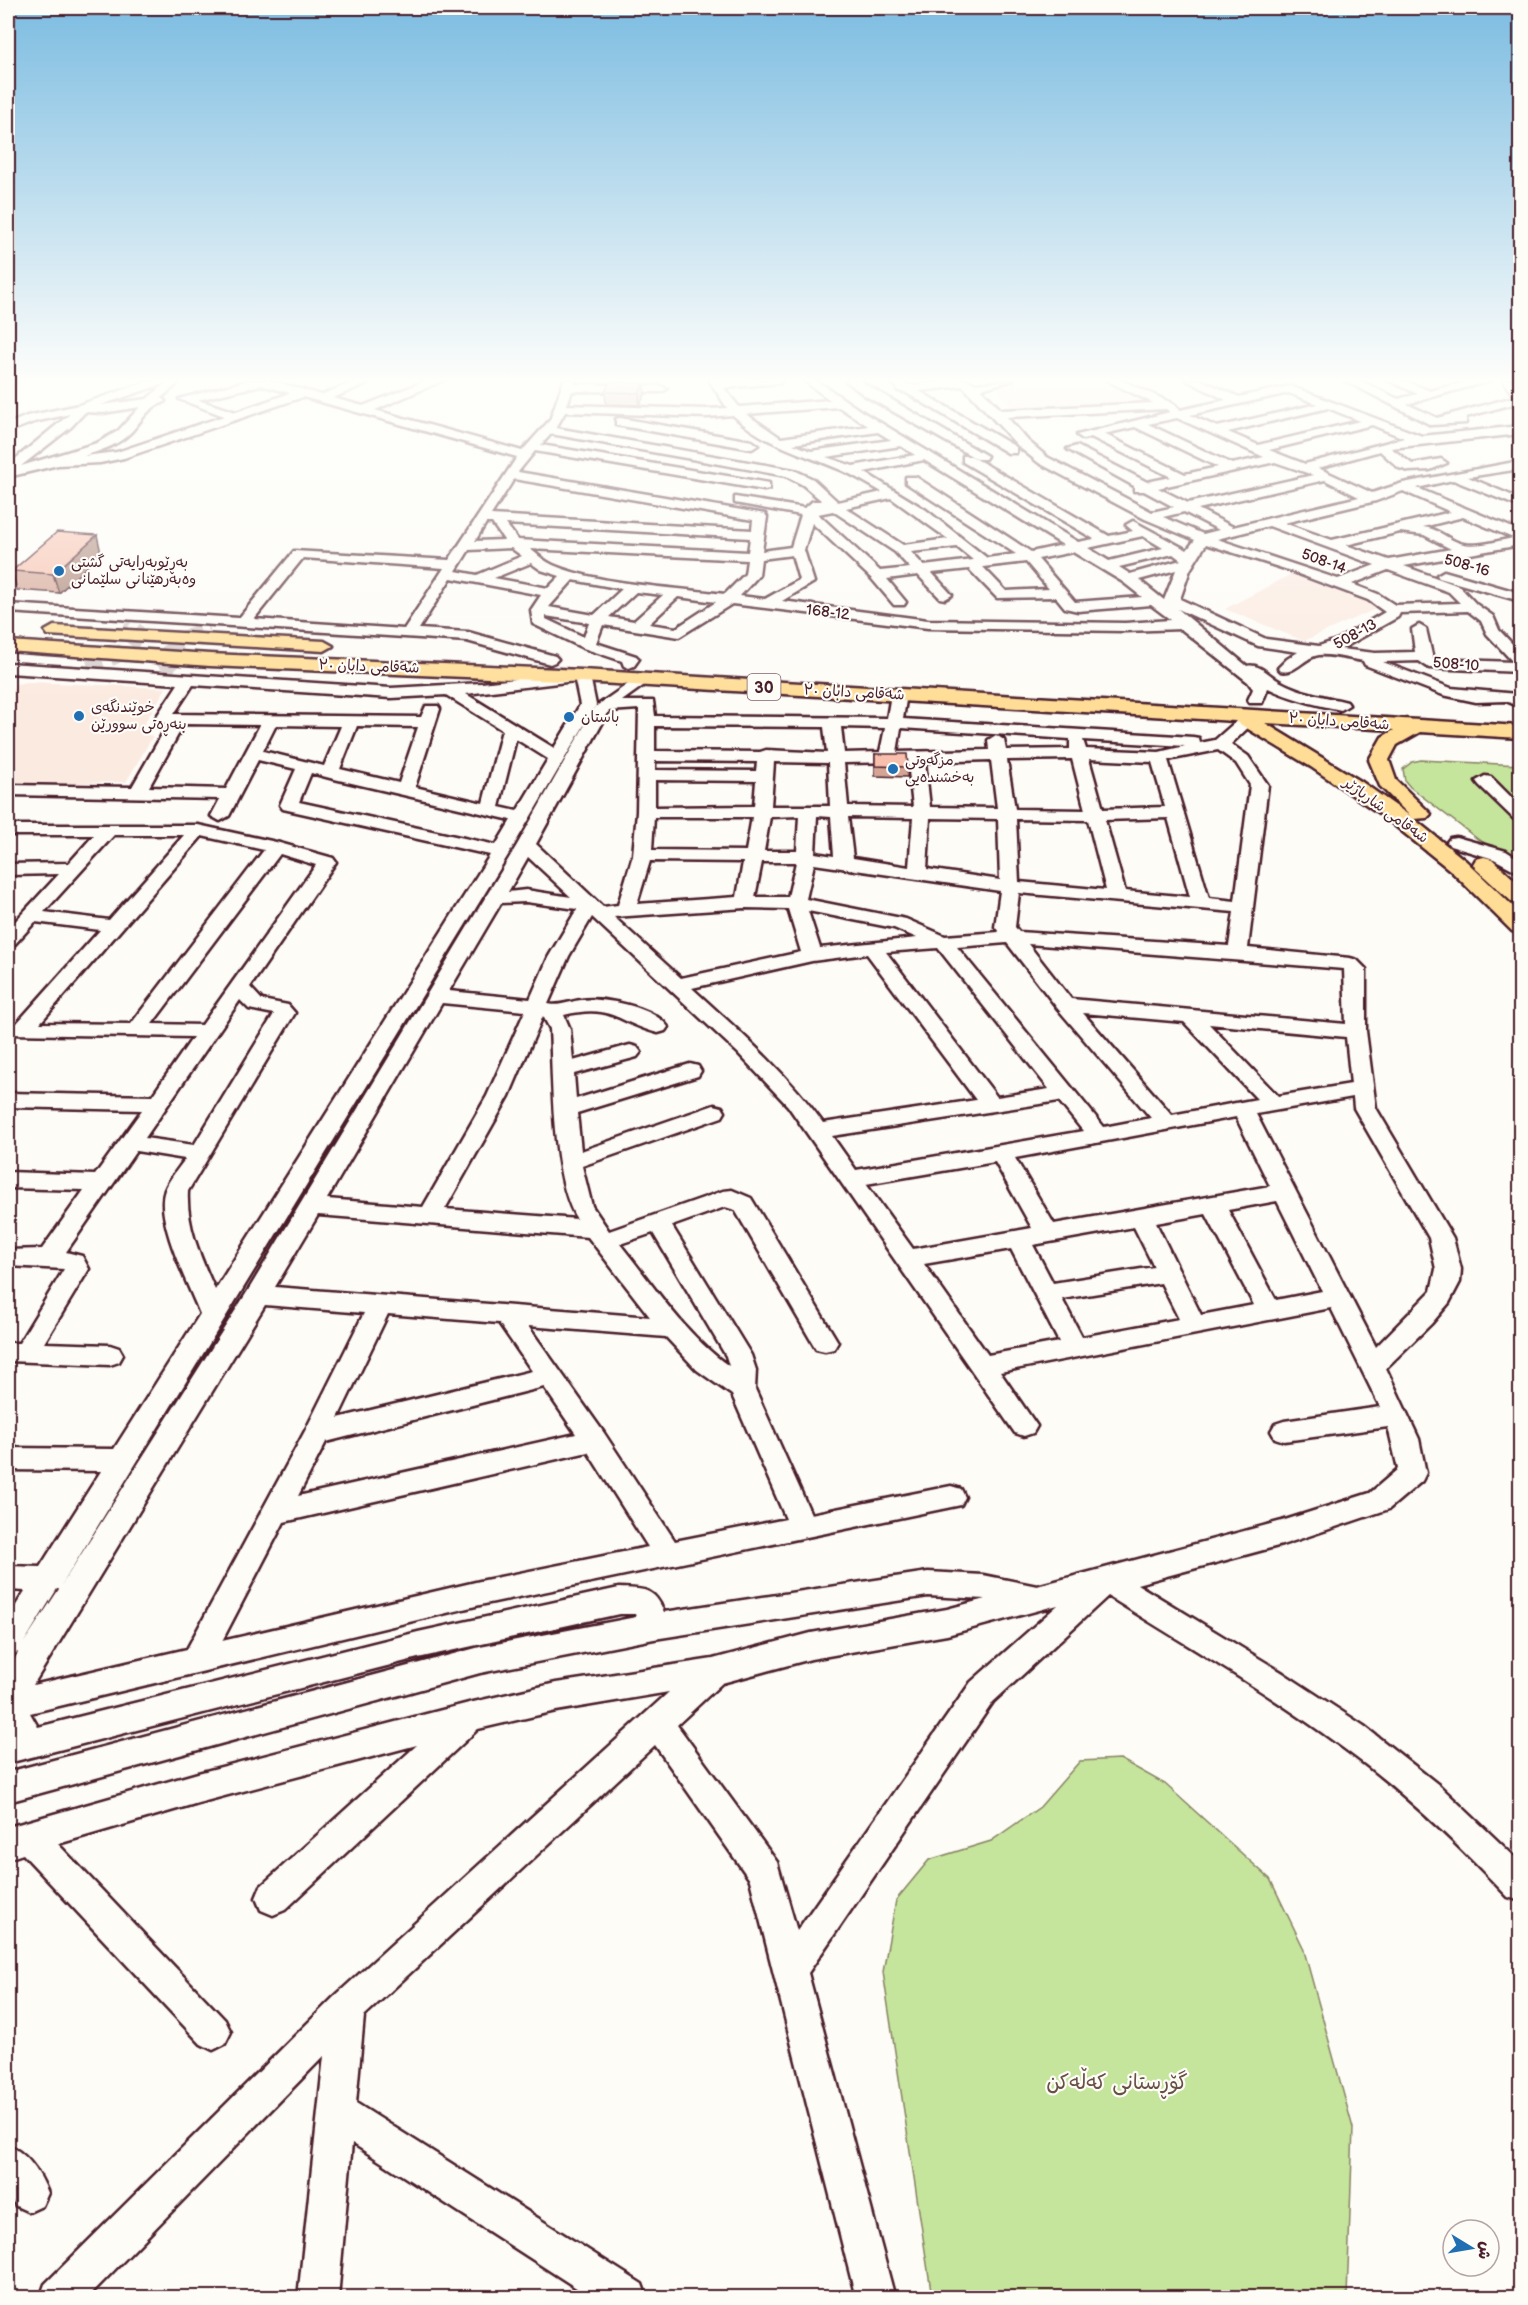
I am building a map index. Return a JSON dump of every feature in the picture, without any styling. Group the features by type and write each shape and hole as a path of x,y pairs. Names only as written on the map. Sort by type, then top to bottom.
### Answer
{"main road":[{"name":"شەقامی دابان ٣٠","path":"8,628 550,659 635,671 799,681 1256,700 1521,715"},
{"name":"شەقامی دابان ٣٠","path":"8,646 210,660 582,676 635,671"},
{"name":"شەقامی دابان ٣٠","path":"840,683 899,694 1242,717 1521,732"},
{"name":"شەقامی شارباژێر","path":"1242,717 1322,765 1407,823 1463,869 1521,926"},
{"name":"شەقامی شارباژێر","path":"1416,726 1389,741 1380,753 1379,767 1394,791 1521,897"}],"street":[{"path":"409,633 463,546 489,515 504,488"},
{"path":"538,610 679,633 728,600 752,575 760,517 584,488"},
{"path":"627,495 636,488"},
{"path":"677,488 807,512 877,576 899,602"},
{"path":"744,501 762,488"},
{"path":"815,488 900,549 945,596"},
{"path":"882,488 941,526 962,544 1002,595 1058,593"},
{"path":"807,512 831,501 892,488"},
{"path":"923,488 1029,556 1070,605 1078,607 1156,600"},
{"path":"1016,488 1106,540"},
{"path":"1084,488 1105,508"},
{"name":"508-14","path":"1099,488 1150,516 1203,539 1339,584 1383,591 1392,611"},
{"path":"1109,494 1139,488"},
{"path":"1149,488 1231,531"},
{"path":"1150,516 1272,488"},
{"path":"1276,488 1323,509"},
{"path":"1351,488 1371,498"},
{"path":"1171,606 1189,560 1203,539 1371,498 1402,488"},
{"path":"1405,488 1521,536"},
{"path":"1483,488 1521,503"},
{"path":"909,506 983,489 1128,579 1156,600 1263,643 1358,656 1423,657"},
{"path":"941,526 1018,510"},
{"path":"765,605 807,582 797,550 807,512"},
{"path":"1332,544 1467,512"},
{"path":"489,515 759,527"},
{"path":"489,515 664,528 703,524"},
{"name":"168-12","path":"489,515 514,544 530,558 570,575 633,587 928,624 1125,627 1185,624"},
{"path":"1125,520 1175,549 1189,560"},
{"path":"1269,522 1387,565 1410,569 1454,589 1471,607 1488,619 1492,631 1521,660"},
{"path":"655,551 664,528"},
{"path":"900,549 962,544 1048,528"},
{"path":"1400,528 1427,531 1455,546 1477,550"},
{"path":"877,576 979,564 1078,548 1145,532"},
{"path":"1383,591 1410,569 1477,550 1521,541"},
{"path":"463,546 514,544 754,556 797,550"},
{"path":"601,581 619,549"},
{"path":"1107,566 1175,549"},
{"path":"243,622 299,554 448,569 479,579 551,593"},
{"path":"479,579 530,558"},
{"path":"1324,579 1368,558"},
{"path":"1128,579 1189,560"},
{"path":"1339,584 1387,565"},
{"name":"508-16","path":"1410,569 1521,597"},
{"path":"8,1643 50,1580 501,852 557,757 596,706 635,671 631,659 588,645 538,621 538,610 551,593 570,575"},
{"path":"588,645 598,619 633,587"},
{"path":"639,625 674,593"},
{"path":"1171,606 1185,624 1258,682 1261,692 1256,700"},
{"path":"1171,606 1275,686 1306,698 1341,705"},
{"path":"1392,611 1471,607"},
{"path":"8,608 468,638 550,659"},
{"name":"508-13","path":"1286,668 1302,654 1322,652 1392,611"},
{"path":"8,616 124,624"},
{"path":"210,629 390,639 468,638"},
{"name":"508-10","path":"1419,629 1425,661 1436,664 1521,667"},
{"path":"1263,643 1306,690"},
{"path":"1358,656 1439,690 1475,697 1513,698 1521,702"},
{"path":"11,669 87,664"},
{"path":"11,669 181,675 417,693 582,676 596,706"},
{"path":"181,675 163,719 428,722"},
{"path":"405,790 428,722 443,691"},
{"path":"443,691 557,757"},
{"path":"888,757 896,723 899,694"},
{"path":"596,706 647,704 648,756 642,855 626,910"},
{"path":"596,706 526,845 258,1295 28,1664 19,1680 14,1703 16,1723 20,1746 418,1645 619,1601 643,1602 649,1610 654,1626"},
{"path":"648,756 772,755 836,758 1078,754 1159,757 1221,744 1242,717"},
{"path":"138,792 179,719"},
{"path":"649,721 896,723 1221,744 1242,760 1258,785 1238,953"},
{"path":"715,755 717,721"},
{"path":"745,902 762,811 764,776 772,755 779,721"},
{"path":"220,816 270,722"},
{"path":"330,773 351,722"},
{"path":"832,722 836,758 837,811 844,863"},
{"path":"490,809 510,729"},
{"path":"995,729 1007,814 1010,887 1005,927 1010,937 1065,1005 1167,1123"},
{"path":"1074,734 1093,815 1117,897"},
{"path":"252,754 522,817"},
{"path":"916,755 922,812 918,873"},
{"path":"1159,757 1201,903"},
{"path":"305,767 289,806 501,852"},
{"path":"647,776 764,776"},
{"path":"1485,781 1521,815"},
{"path":"8,790 231,794"},
{"path":"808,811 806,857 795,903 812,955"},
{"path":"646,812 837,811 1093,815 1176,812"},
{"path":"8,830 198,830 327,861 49,1258"},
{"path":"8,940 110,830"},
{"path":"15,1029 114,926 198,830"},
{"path":"1456,842 1500,855 1521,868"},
{"path":"526,845 745,1048 796,1101 1024,1426"},
{"path":"137,1030 276,847"},
{"path":"642,855 806,857 1010,887 1244,907"},
{"path":"8,869 74,868"},
{"path":"494,898 526,896 594,909 626,910 745,902 795,903 899,923 943,942 1098,1135"},
{"path":"429,1216 498,1096 544,1009 559,956 594,909"},
{"path":"28,916 114,926"},
{"path":"678,985 812,955 872,947 1010,937 1238,953 1350,964 1356,969 1356,1031 1365,1108 1440,1238 1447,1257 1449,1272 1445,1288 1436,1301 1372,1366"},
{"path":"872,947 991,1104"},
{"path":"213,1315 180,1231 175,1206 179,1183 239,1091 285,1013 281,1009 256,1005 239,987"},
{"path":"435,996 544,1009 600,1005 628,1010 658,1027"},
{"path":"1065,1005 1356,1031"},
{"path":"544,1009 560,1029 571,1161 577,1196 600,1235 673,1328 715,1370 742,1389"},
{"path":"1190,1016 1273,1103"},
{"path":"15,1029 208,1031"},
{"path":"565,1070 630,1052"},
{"path":"567,1108 690,1071"},
{"path":"852,1178 1002,1155 1242,1108 1361,1089"},
{"path":"819,1131 1066,1093"},
{"path":"9,1098 158,1102"},
{"path":"343,1106 368,1108"},
{"path":"213,2032 18,1840 253,1773 469,1717 556,1697 713,1672 811,1646 947,1622 1106,1581 1282,1533 1379,1502 1412,1473 1406,1439 1397,1415 1335,1298 1242,1108"},
{"path":"571,1161 714,1112"},
{"path":"129,1143 199,1153"},
{"path":"1002,1155 1047,1233"},
{"path":"8,1180 101,1183"},
{"path":"906,1259 1283,1192"},
{"path":"310,1206 429,1216 600,1235 658,1222 723,1199 740,1201 825,1342"},
{"path":"1213,1204 1269,1310"},
{"path":"1141,1216 1194,1325"},
{"path":"658,1222 741,1361 742,1389 803,1526"},
{"path":"1018,1239 1075,1348"},
{"path":"8,1258 49,1258 73,1262 77,1269 17,1352"},
{"path":"1046,1293 1169,1273"},
{"path":"258,1295 673,1328"},
{"path":"983,1366 1335,1298"},
{"path":"197,1659 317,1434 381,1304"},
{"path":"505,1313 596,1440 667,1553"},
{"path":"17,1352 110,1355"},
{"path":"715,1370 741,1361"},
{"path":"317,1434 550,1376"},
{"path":"1284,1431 1397,1415"},
{"path":"273,1513 596,1440"},
{"path":"8,1459 124,1460"},
{"path":"14,1703 197,1659 667,1553 951,1497"},
{"path":"89,1516 116,1520"},
{"path":"8,1578 50,1580"},
{"path":"1106,1581 1328,1719 1396,1770 1445,1812 1521,1886"},
{"path":"790,1970 982,1692 1106,1581"},
{"path":"8,1787 480,1660 654,1626 928,1584 964,1583 1001,1588 1037,1599"},
{"path":"58,2298 347,2008 713,1672"},
{"path":"273,1898 469,1717"},
{"path":"657,1723 765,1873 876,2298"},
{"path":"318,2298 347,2008"},
{"path":"337,2112 628,2298"},
{"path":"8,2164 29,2193"}],"shaded area":[{"path":"1299,570 1382,606 1304,641 1225,609"},
{"name":"خوێندنگەی بنەڕەتی سوورێن","path":"28,682 166,688 139,732 153,736 126,782 8,784 8,699 16,684"}],"green space":[{"path":"1421,760 1520,765 1520,860 1479,840 1410,787 1405,781 1403,769 1412,762"},
{"name":"گۆڕستانی کەڵەکن","path":"1120,1759 1165,1784 1270,1879 1303,1947 1353,2128 1347,2297 932,2297 883,1972 896,1900 929,1860 991,1841 1040,1807 1080,1761"}],"building":[{"path":"57,532 97,535 53,574 12,571"},
{"path":"875,754 907,754 908,767 875,766"}],"tunnel":[{"path":"87,664 118,655 129,646 136,631 125,624"},
{"path":"175,670 163,660 167,653 183,639 210,629"}],"place":[{"name":"بەڕێوبەرایەتی گشتی وەبەرهێنانی سلێمانی","path":"59,571"},
{"name":"خوێندنگەی بنەڕەتی سوورێن","path":"79,716"},
{"name":"باستان","path":"569,717"},
{"name":"مزگەوتی بەخشندەیی","path":"893,769"}]}
